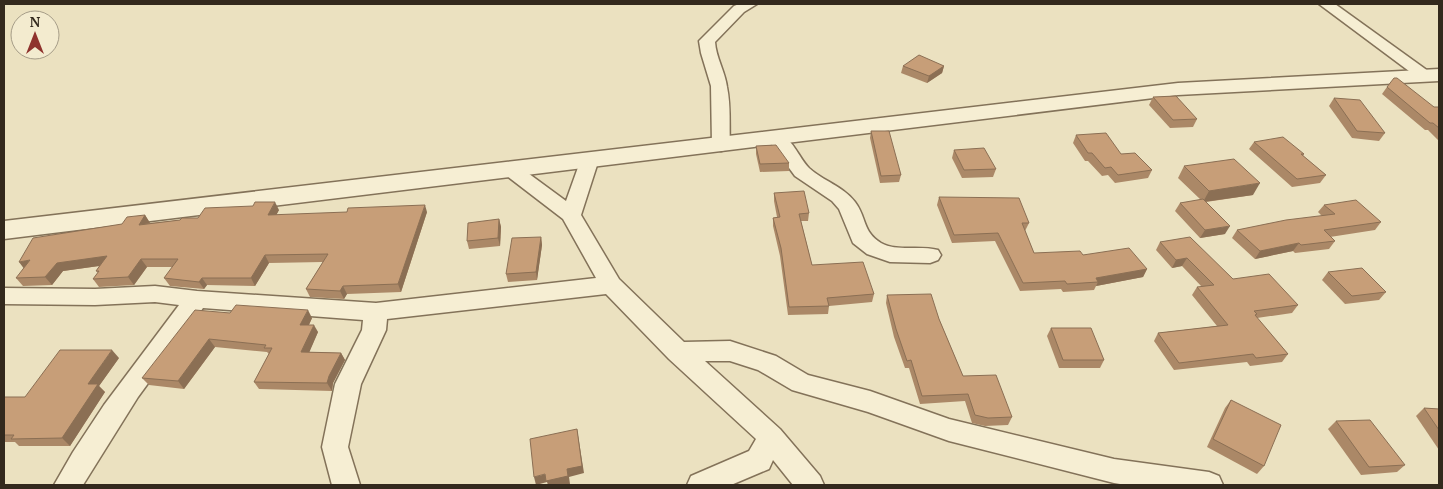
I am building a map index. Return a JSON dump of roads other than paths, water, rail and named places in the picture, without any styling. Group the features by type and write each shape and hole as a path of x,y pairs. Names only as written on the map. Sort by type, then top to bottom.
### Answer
{"street":[{"path":"721,145 719,88 716,73 707,54 708,41 740,9 750,4"},
{"path":"1326,4 1433,75"},
{"path":"4,230 1178,89 1433,75"},
{"path":"776,138 792,155 802,172 839,196 848,207 860,238 875,248 890,254 930,255"},
{"path":"572,215 590,159"},
{"path":"510,169 572,215 611,285 678,352 771,437 810,485"},
{"path":"4,296 95,297 155,294 197,299 376,312 611,285"},
{"path":"68,485 98,433 148,362 197,299"},
{"path":"346,485 335,447 348,384 374,330 376,312"},
{"path":"678,352 730,351 767,363 801,383 870,402 949,430 1114,471 1209,485"},
{"path":"701,485 760,460 771,437"}]}
